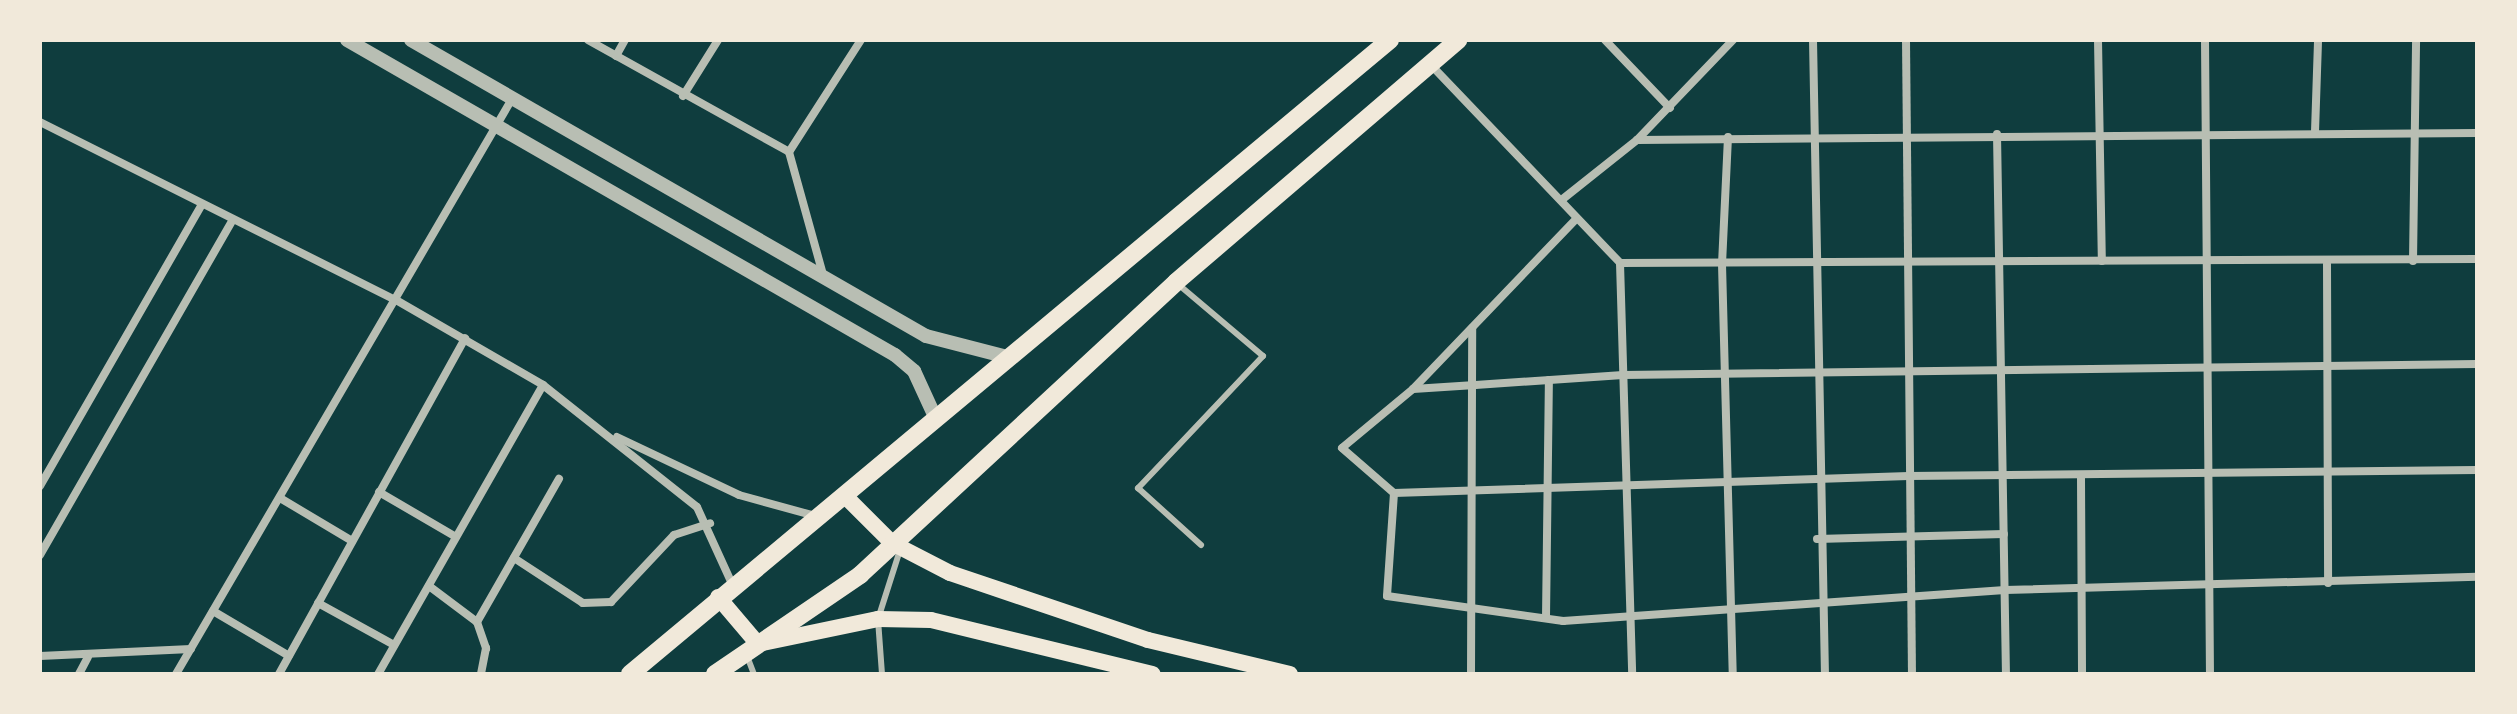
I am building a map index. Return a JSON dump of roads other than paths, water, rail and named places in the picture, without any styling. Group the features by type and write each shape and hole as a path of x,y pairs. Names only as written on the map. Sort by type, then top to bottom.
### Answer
{"main road":[{"path":"630,674 726,591 846,497 1007,357 1390,40"},
{"path":"715,674 816,610 896,546 1176,282 1458,40"},
{"path":"846,497 896,546 1011,597 1290,674"},
{"path":"726,591 752,649"},
{"path":"752,649 878,619 986,629 1113,669 1152,674"}],"street":[{"path":"347,40 895,355 914,371 936,419"},
{"path":"411,40 926,336 1007,357"},
{"path":"588,40 683,96 789,152 823,276"},
{"path":"616,56 625,40"},
{"path":"683,96 718,40"},
{"path":"789,152 861,40"},
{"path":"1605,40 1670,108"},
{"path":"1813,40 1819,137 1821,265 1817,539 1825,674"},
{"path":"1906,40 1912,370 1908,595 1912,674"},
{"path":"2098,40 2102,261"},
{"path":"2205,40 2210,674"},
{"path":"2315,132 2318,40"},
{"path":"2413,261 2416,40"},
{"path":"1564,198 1637,140 1731,41"},
{"path":"1431,65 1564,198 1576,219 1620,263 1632,674"},
{"path":"176,674 499,125 513,96"},
{"path":"40,122 396,300 543,385 617,437 710,523 726,591"},
{"path":"1637,140 2206,131 2477,133"},
{"path":"1997,134 2003,262 2002,476 2006,674"},
{"path":"1728,137 1722,264 1728,607 1733,674"},
{"path":"40,486 202,204"},
{"path":"1576,219 1413,389 1342,448 1394,493 1625,482 1909,476 2081,478 2477,470"},
{"path":"40,555 233,220"},
{"path":"1620,263 1821,265 2207,261 2327,264 2477,259"},
{"path":"2327,264 2328,583"},
{"path":"1471,674 1475,605 1472,328"},
{"path":"279,674 465,338"},
{"path":"1413,389 1623,375 1912,370 2208,370 2477,364"},
{"path":"1546,618 1549,380"},
{"path":"378,674 543,385"},
{"path":"617,437 739,495 820,517"},
{"path":"2081,478 2082,674"},
{"path":"477,622 559,479"},
{"path":"379,492 456,537"},
{"path":"1394,493 1387,596 1475,605 1546,618 1632,619 1819,599 2005,590 2208,587 2477,577"},
{"path":"280,498 352,541"},
{"path":"514,558 583,603 611,602 674,535 710,523"},
{"path":"1817,539 2004,534"},
{"path":"429,586 477,622 486,648 481,674"},
{"path":"318,603 394,645"},
{"path":"213,611 289,656"},
{"path":"40,656 88,657 191,649"},
{"path":"79,674 88,657"}],"lane":[{"path":"1176,282 1263,356 1138,488 1201,545"},
{"path":"882,674 878,619 896,546"},
{"path":"752,649 754,674"}]}
